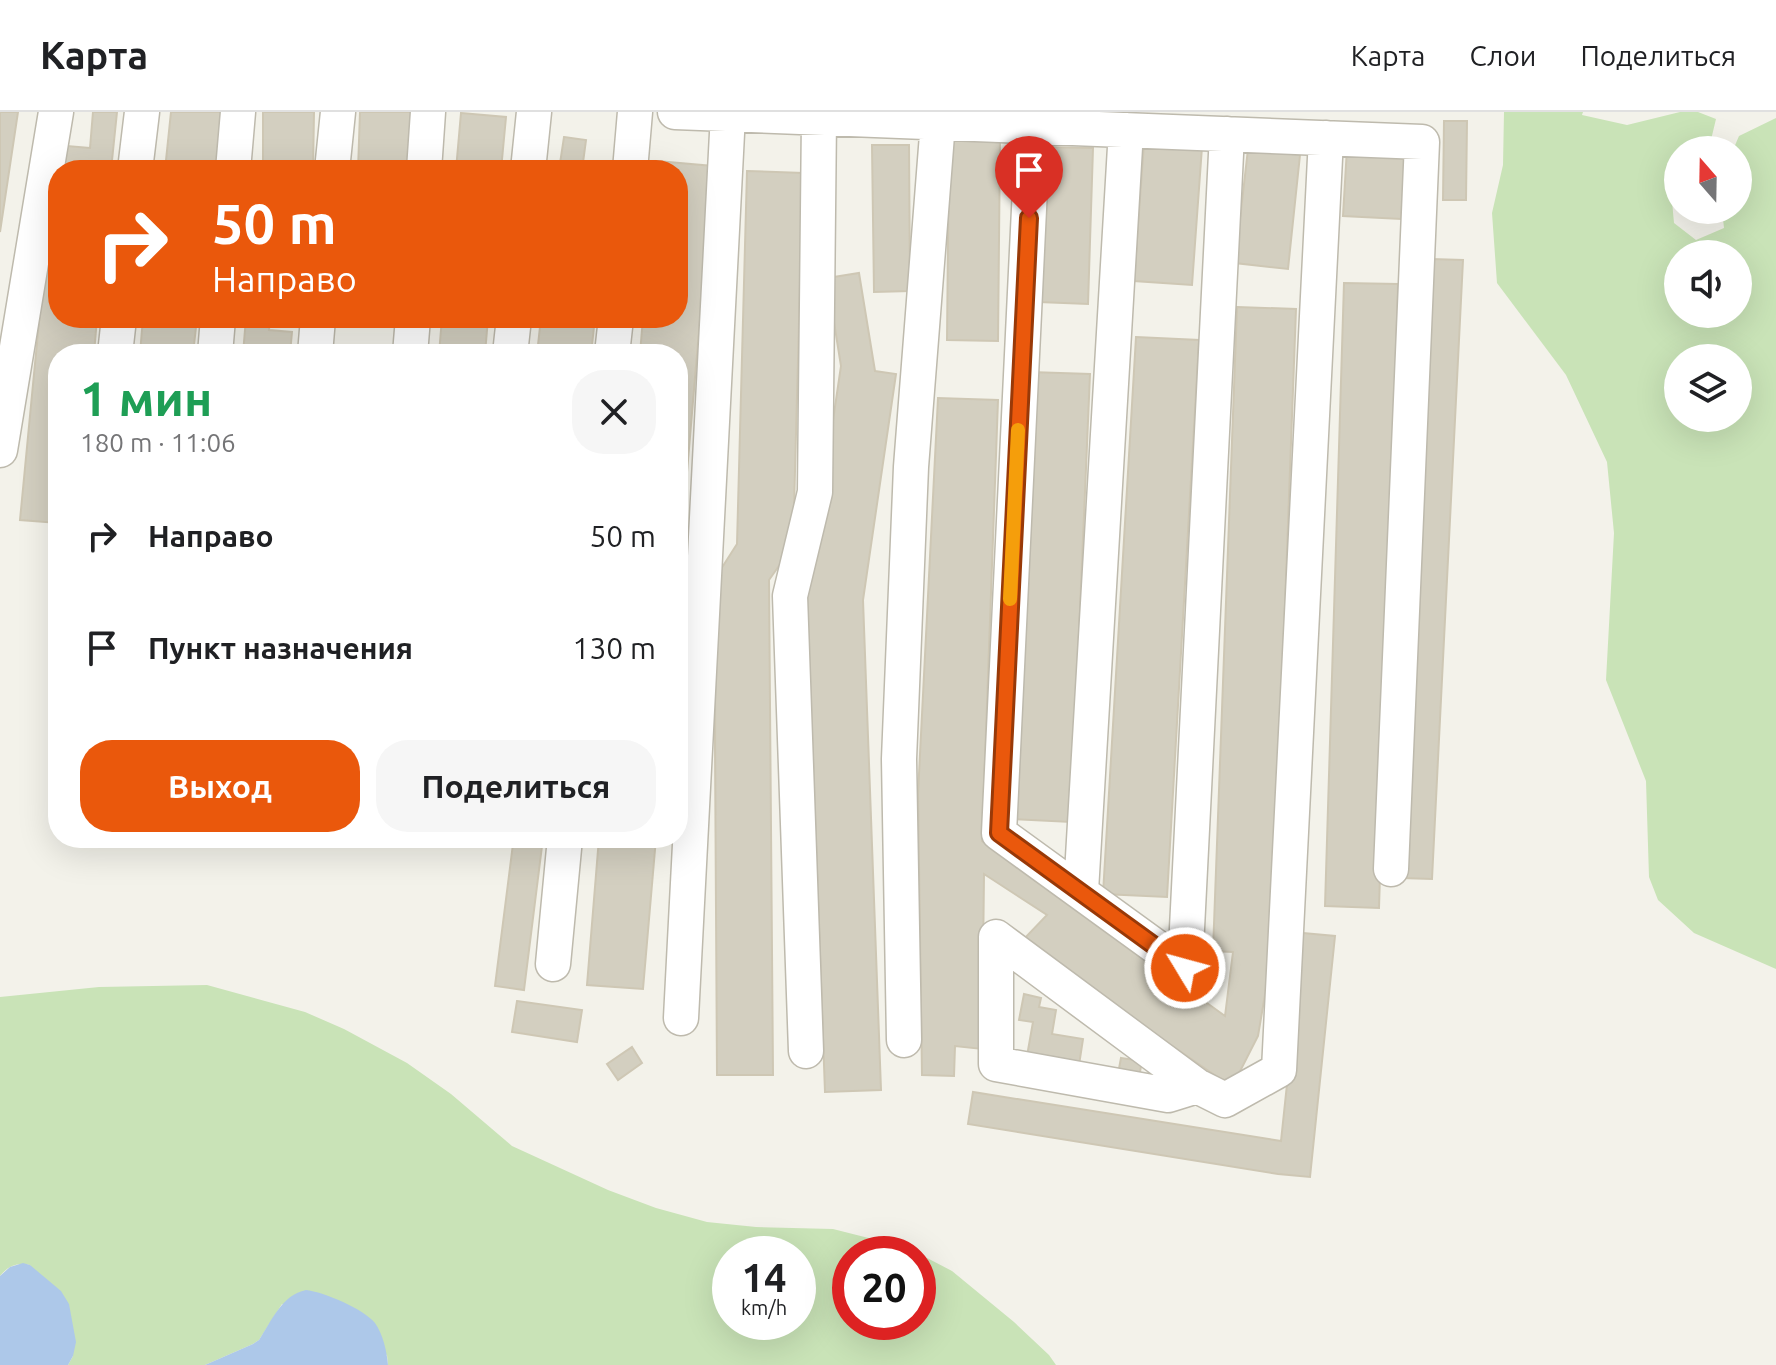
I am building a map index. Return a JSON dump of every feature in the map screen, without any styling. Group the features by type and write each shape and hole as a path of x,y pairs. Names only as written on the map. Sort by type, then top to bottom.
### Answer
{"lane":[{"path":"48,160 56,112"},
{"path":"136,160 142,112"},
{"path":"234,160 238,112"},
{"path":"333,160 338,112"},
{"path":"425,160 428,112"},
{"path":"529,160 534,112"},
{"path":"631,160 635,112"},
{"path":"675,112 819,118 903,116 938,122 1422,142 1391,869"},
{"path":"681,1018 728,114"},
{"path":"806,1051 790,596 815,492 819,118"},
{"path":"904,1040 899,759 911,467 938,122"},
{"path":"1033,126 999,833 1185,968 1227,134"},
{"path":"1081,891 1126,130"},
{"path":"1197,1086 1168,1095 996,1064 996,937 1197,1086 1225,1100 1279,1070 1326,138"},
{"path":"0,450 48,160"},
{"path":"553,964 564,848"}],"green space":[{"path":"1504,112 1583,112 1582,115 1627,125 1680,112 1698,112 1716,119 1712,136 1664,136 1664,224 1675,224 1696,240 1724,228 1724,224 1752,224 1752,136 1739,136 1776,118 1776,969 1694,933 1658,900 1649,877 1646,781 1606,680 1614,533 1607,462 1566,375 1497,283 1492,213 1503,165"},
{"path":"207,985 305,1012 407,1063 451,1094 512,1146 608,1190 707,1222 833,1229 861,1236 832,1236 832,1340 936,1340 936,1263 952,1271 1014,1322 1056,1365 388,1365 387,1355 282,1304 259,1340 205,1365 68,1365 73,1356 30,1265 13,1266 0,1276 0,997 99,987"}],"water":[{"path":"23,1263 30,1265 61,1291 69,1304 76,1342 68,1365 0,1365 0,1276 10,1267"},
{"path":"306,1290 343,1302 370,1318 382,1338 388,1365 205,1365 259,1340 284,1303"}],"building":[{"path":"0,112 18,112 0,232"},
{"path":"93,112 117,112 112,160 55,160 56,145 90,148"},
{"path":"171,112 227,112 222,160 166,160"},
{"path":"263,112 314,112 313,160 263,160"},
{"path":"360,112 412,112 410,160 358,160"},
{"path":"461,113 506,117 502,160 457,160"},
{"path":"1444,121 1467,121 1466,200 1443,200"},
{"path":"564,137 586,140 583,160 561,160"},
{"path":"949,140 1000,140 998,341 947,340"},
{"path":"1144,143 1202,147 1192,285 1134,281"},
{"path":"872,145 909,145 910,291 874,292"},
{"path":"1044,147 1093,148 1088,304 1039,302"},
{"path":"1347,148 1406,152 1401,219 1343,216"},
{"path":"1248,149 1300,155 1288,269 1235,263"},
{"path":"688,164 713,166 688,460 688,344 641,344 642,328 688,328"},
{"path":"747,171 803,173 793,546 769,580 773,1075 717,1075 714,580 737,544"},
{"path":"48,228 48,328 96,328 95,344 48,344 48,522 20,520"},
{"path":"1431,259 1463,260 1432,879 1401,878"},
{"path":"859,273 875,371 896,374 863,600 881,1090 825,1092 807,597 841,366 827,278"},
{"path":"1344,283 1398,284 1379,908 1325,906"},
{"path":"1237,307 1296,309 1272,953 1258,1036 1232,1087 1021,942 1047,915 984,874 982,1049 955,1046 954,1076 922,1075 918,794 938,398 998,400 982,841 1225,1016 1233,952 1213,951"},
{"path":"142,328 196,328 194,344 141,344"},
{"path":"245,328 292,332 291,344 244,344"},
{"path":"441,328 487,328 486,344 440,344"},
{"path":"540,328 594,328 592,344 538,344"},
{"path":"1136,337 1199,340 1167,897 1103,894"},
{"path":"1030,372 1090,374 1071,822 1011,819"},
{"path":"512,848 542,848 524,990 495,986"},
{"path":"598,848 655,848 643,989 587,985"},
{"path":"1303,933 1335,936 1310,1177 968,1124 973,1092 1281,1141"},
{"path":"1024,994 1041,998 1039,1007 1056,1010 1052,1034 1083,1039 1079,1065 1027,1056 1033,1022 1019,1020"},
{"path":"517,1001 582,1010 577,1042 512,1032"},
{"path":"632,1047 642,1063 618,1080 607,1064"},
{"path":"1121,1058 1142,1061 1139,1077 1118,1074"}],"slow traffic":[{"path":"1010,599 1018,430"}],"route":[{"path":"1029,218 999,833 1185,968"}]}
